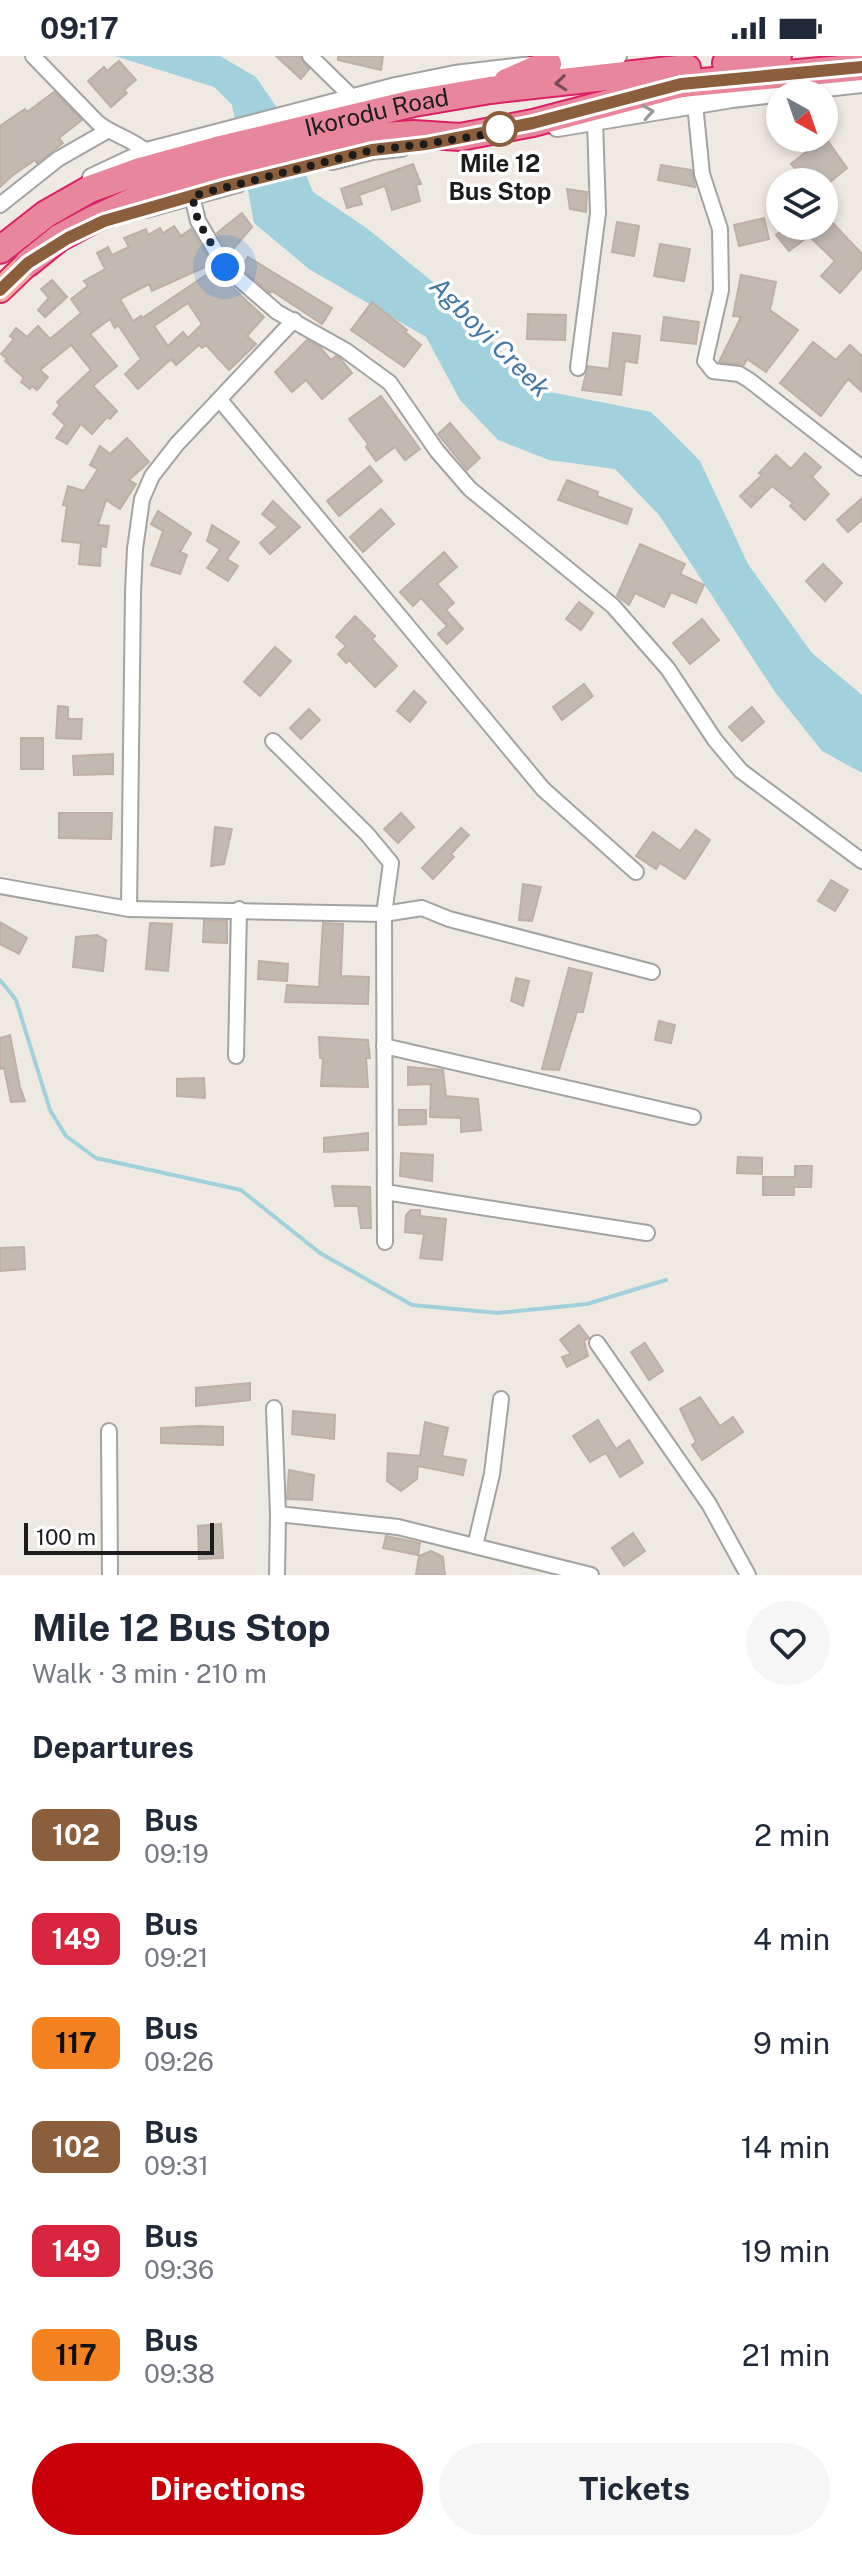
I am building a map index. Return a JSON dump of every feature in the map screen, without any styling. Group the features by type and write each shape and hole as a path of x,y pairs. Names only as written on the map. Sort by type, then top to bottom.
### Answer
{"highway":[{"name":"Ikorodu Road","path":"0,247 46,214 90,189 140,171 220,161 317,137 414,103 490,90 778,56"},
{"path":"490,90 548,60"},
{"name":"Ikorodu Road","path":"317,137 414,134 460,137 533,123 681,84 862,67"},
{"path":"820,71 862,76"},
{"name":"Ikorodu Road","path":"0,290 59,238 220,161"}],"street":[{"path":"33,56 107,131 134,140 147,152"},
{"path":"310,56 354,99"},
{"name":"Ikorodu Road","path":"0,247 41,209 76,187 147,152 220,161 317,137 354,99 455,75 548,60 617,56"},
{"name":"Ikorodu Road","path":"460,137 862,83"},
{"path":"695,104 702,174 720,229 721,290 705,361 713,371 739,374 749,380 862,468"},
{"path":"578,368 598,213 595,121"},
{"path":"0,205 58,159 107,131"},
{"name":"Ikorodu Road","path":"28,263 68,238 104,221 192,196 220,161"},
{"path":"192,196 198,221 225,267 277,312 345,350 390,383 437,451 470,489 613,606 668,669 715,740 741,771 862,861"},
{"path":"129,909 133,592 142,499 152,476 169,455 294,320"},
{"path":"220,400 543,789 636,872"},
{"path":"273,741 367,834 391,863 384,914 385,1242"},
{"path":"0,886 129,909 384,914 422,908 449,919 652,972"},
{"path":"236,1056 239,909"},
{"path":"384,1046 693,1117"},
{"path":"385,1192 647,1233"},
{"path":"597,1343 709,1504 748,1575"},
{"path":"475,1546 492,1474 501,1399"},
{"path":"274,1408 277,1575"},
{"path":"109,1431 110,1575"},
{"path":"278,1514 398,1527 591,1575"}],"water":[{"path":"115,56 220,56 256,77 282,115 313,192 368,229 456,301 535,389 651,412 700,461 748,564 812,653 862,695 862,773 822,751 775,692 659,515 615,469 549,460 498,440 460,400 426,337 309,269 254,223 232,105 214,87"}],"building":[{"path":"276,56 300,56 309,69 301,79"},
{"path":"338,56 383,56 381,70 338,60"},
{"path":"119,61 136,80 111,107 88,81 104,67 107,71"},
{"path":"54,92 82,120 59,138 63,143 0,187 0,126 25,109 27,112"},
{"path":"806,152 836,152 847,168 838,175 838,168 794,168 791,164"},
{"path":"413,164 421,184 416,185 420,201 392,210 385,186 359,195 362,204 347,208 341,189"},
{"path":"661,165 692,170 695,187 658,180"},
{"path":"567,189 587,192 586,212 570,209"},
{"path":"242,213 252,227 229,254 217,233"},
{"path":"764,218 766,240 739,246 734,225"},
{"path":"617,222 639,226 634,256 612,252"},
{"path":"174,226 181,236 191,229 218,274 264,317 247,336 256,344 229,370 206,345 202,348 199,345 176,365 171,359 138,389 125,374 141,359 118,325 115,328 110,319 90,334 117,366 93,386 117,411 92,434 81,424 67,444 56,438 65,425 53,414 60,405 57,402 91,370 71,345 40,370 48,377 37,390 32,386 30,389 21,382 24,378 1,354 14,339 10,336 16,328 27,337 38,326 50,339 81,313 71,299 88,286 84,281 105,269 97,253 108,247 112,255 129,247 124,238 146,229 148,235 160,228 163,233","holes":["205,267 209,273 142,318 133,321 120,299 149,284 152,291","188,303 202,324 188,338 183,332 168,346 154,326"]},
{"path":"838,228 862,254 862,268 840,293 821,276 835,261 813,240 838,240"},
{"path":"780,240 804,240 789,251"},
{"path":"660,244 690,249 684,281 654,276"},
{"path":"248,257 332,308 322,324 272,291 270,293 241,268"},
{"path":"741,275 776,282 770,310 798,330 766,372 747,359 744,365 719,362 741,317 733,316"},
{"path":"52,280 67,297 45,317 38,310 49,298 41,289"},
{"path":"372,302 421,345 404,367 351,330"},
{"path":"528,314 566,315 565,340 527,339"},
{"path":"664,317 699,322 696,344 661,340"},
{"path":"613,333 640,336 637,363 625,361 621,395 582,390 588,366 609,369"},
{"path":"307,340 320,347 331,360 336,356 340,358 352,373 322,399 306,380 292,392 275,372"},
{"path":"813,342 836,360 850,345 862,356 862,392 848,379 821,416 780,383"},
{"path":"381,396 420,449 405,460 395,447 376,461 366,447 368,444 349,419"},
{"path":"450,423 480,458 467,470 438,434"},
{"path":"127,438 149,462 129,480 136,484 120,509 106,500 98,525 109,526 106,547 101,546 100,566 79,564 81,543 62,541 67,506 63,505 68,486 84,491 98,469 90,465 100,446 110,454"},
{"path":"805,453 821,467 812,477 829,494 805,520 790,506 793,503 772,486 751,507 740,496 762,475 759,473 776,455 791,469"},
{"path":"370,466 382,481 339,516 327,501"},
{"path":"567,480 632,509 627,524 558,500"},
{"path":"862,498 862,520 848,532 837,520"},
{"path":"273,501 300,527 270,554 260,543 278,527 262,514"},
{"path":"381,509 394,524 363,552 350,537"},
{"path":"158,511 191,533 180,552 187,555 180,574 151,565 163,531 151,524"},
{"path":"212,525 239,542 227,559 238,566 228,581 207,568 220,549 207,541"},
{"path":"640,544 685,564 680,574 704,585 696,603 671,592 664,607 635,593 629,605 617,596"},
{"path":"444,552 457,567 437,584 454,603 446,610 463,629 447,644 438,634 447,626 421,598 413,606 400,592"},
{"path":"823,564 842,583 825,601 806,581"},
{"path":"579,602 593,613 581,630 566,619"},
{"path":"355,616 375,636 372,639 397,666 375,687 349,660 346,663 338,654 346,646 336,637"},
{"path":"702,619 719,640 690,664 673,643"},
{"path":"275,647 291,661 260,696 244,682"},
{"path":"584,684 593,696 562,720 553,707"},
{"path":"414,691 426,702 410,722 397,711"},
{"path":"58,706 68,707 68,719 82,719 81,739 56,738"},
{"path":"752,707 764,722 742,741 729,727"},
{"path":"309,709 320,720 301,739 290,728"},
{"path":"21,738 43,738 43,769 21,769"},
{"path":"113,754 113,774 74,775 73,756"},
{"path":"59,813 112,813 111,839 59,838"},
{"path":"401,813 414,827 398,843 384,829"},
{"path":"215,827 232,829 224,864 211,866"},
{"path":"461,828 469,835 433,879 422,868"},
{"path":"696,830 710,840 685,879 660,863 656,869 636,856 653,832 680,851"},
{"path":"831,880 848,890 835,911 818,901"},
{"path":"523,884 541,887 532,921 519,920"},
{"path":"204,920 227,921 227,943 203,942"},
{"path":"0,922 27,938 19,954 0,944"},
{"path":"150,923 172,924 168,971 146,969"},
{"path":"323,923 343,924 341,976 369,977 368,1004 285,1002 287,985 319,987"},
{"path":"97,935 106,940 103,971 73,967 76,937"},
{"path":"259,961 288,964 287,981 258,979"},
{"path":"569,968 592,973 583,1012 577,1012 559,1070 542,1069"},
{"path":"516,978 529,981 523,1006 511,1001"},
{"path":"659,1021 675,1025 671,1043 655,1040"},
{"path":"10,1035 25,1101 11,1102 4,1068 0,1069 0,1038"},
{"path":"319,1037 368,1040 368,1087 321,1086 323,1058 320,1058"},
{"path":"408,1067 443,1070 446,1096 478,1099 481,1130 461,1132 461,1118 430,1117 431,1084 408,1085"},
{"path":"204,1078 205,1098 177,1096 177,1079"},
{"path":"399,1110 426,1110 426,1124 399,1125"},
{"path":"368,1133 368,1150 324,1152 324,1138"},
{"path":"401,1153 433,1155 432,1181 400,1176"},
{"path":"738,1157 762,1158 762,1174 737,1173"},
{"path":"795,1166 812,1166 811,1187 794,1187 794,1195 763,1195 763,1177 795,1177"},
{"path":"332,1186 370,1187 371,1228 361,1228 358,1206 335,1206"},
{"path":"411,1210 420,1210 420,1216 446,1219 442,1260 420,1258 424,1234 405,1232 406,1215"},
{"path":"24,1247 25,1269 0,1271 0,1248"},
{"path":"579,1325 589,1338 584,1341 588,1356 567,1367 562,1357 571,1354 560,1340"},
{"path":"645,1343 663,1371 649,1380 631,1352"},
{"path":"250,1383 250,1400 196,1406 196,1388"},
{"path":"700,1397 720,1426 733,1417 743,1432 702,1460 692,1445 696,1442 680,1409"},
{"path":"293,1411 335,1415 334,1439 292,1434"},
{"path":"598,1420 616,1449 629,1440 643,1463 620,1477 606,1453 590,1462 573,1436"},
{"path":"425,1422 448,1428 442,1456 466,1460 463,1475 418,1466 417,1479 401,1491 387,1481 388,1453 420,1456"},
{"path":"223,1427 223,1445 161,1443 161,1428"},
{"path":"289,1470 314,1475 312,1500 287,1499"},
{"path":"221,1524 223,1558 199,1559 198,1526"},
{"path":"633,1533 645,1551 624,1566 612,1548"},
{"path":"386,1536 420,1543 418,1555 383,1548"},
{"path":"431,1551 443,1557 445,1575 416,1575 419,1556"}],"waterway":[{"path":"0,980 16,1000 50,1110 66,1136 96,1158 241,1190 320,1253 412,1305 498,1313 587,1304 666,1280"}],"bus line":[{"name":"102","path":"0,290 28,263 68,238 104,221 226,186 372,150 426,144 533,123 681,84 862,67"}],"place":[{"name":"Mile 12 Bus Stop","path":"500,129"}],"route":[{"path":"225,267 198,221 192,196 372,150 489,134 500,129"}],"water label":[{"name":"Agboyi Creek","path":"490,337"}]}
